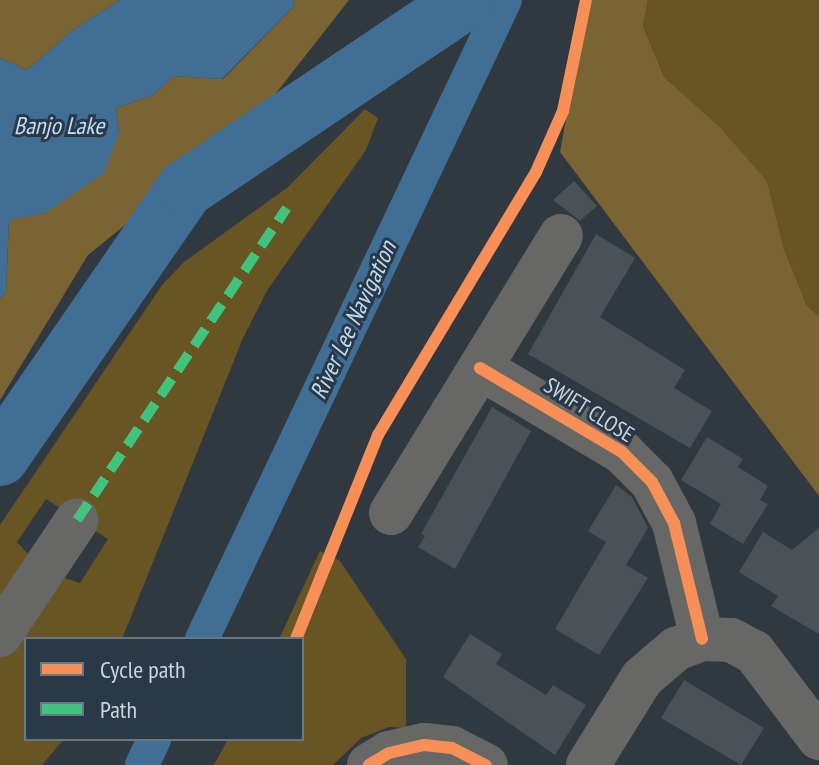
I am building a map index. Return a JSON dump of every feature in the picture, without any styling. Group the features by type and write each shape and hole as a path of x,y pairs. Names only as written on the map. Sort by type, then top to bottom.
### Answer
{"street":[{"path":"391,513 561,236"},
{"name":"SWIFT CLOSE","path":"480,368 622,452 652,482 674,523 702,639"},
{"path":"0,635 77,520"},
{"path":"588,765 642,678 676,649 702,639 731,640 754,652 819,738"},
{"path":"369,765 389,753 424,745 452,748 486,765"}],"shaded area":[{"path":"0,0 120,0 73,30 27,70 0,58"},
{"path":"293,0 349,0 255,120 88,255 0,400 0,299 6,292 9,219 45,213 119,133 116,108 153,95 174,76 223,79 295,5"},
{"path":"588,0 648,0 643,26 664,77 719,126 767,181 784,249 807,306 819,316 819,496 560,152"},
{"path":"648,0 819,0 819,316 807,306 784,249 767,181 719,126 664,77 643,26"},
{"path":"365,109 378,118 366,150 268,289 243,338 123,637 24,637 24,741 62,741 42,765 0,765 0,647 59,576 80,583 108,539 46,499 17,542 28,554 0,620 0,525 162,285 184,262 288,187"},
{"path":"320,551 340,561 406,659 406,728 389,727 361,738 333,765 214,765 227,741 304,741 304,637 280,637"}],"water":[{"name":"Banjo Lake","path":"120,0 293,0 295,5 222,79 174,76 153,95 116,108 119,133 104,173 45,213 9,220 6,292 0,299 0,58 27,70 73,30"}],"building":[{"path":"574,181 597,206 580,221 553,200"},
{"path":"596,234 635,258 600,317 685,370 674,388 712,411 690,448 528,354"},
{"path":"492,407 531,431 455,569 418,547 425,536 421,534"},
{"path":"707,437 743,459 738,467 768,486 760,500 768,504 743,544 710,524 721,504 681,480"},
{"path":"616,485 632,497 648,528 626,565 648,578 599,655 555,629 606,542 588,531"},
{"path":"819,528 819,634 771,606 778,596 739,572 763,532 792,550"},
{"path":"470,634 502,654 496,664 546,695 553,685 586,705 555,755 443,677"},
{"path":"684,680 764,728 741,765 661,718"}],"waterway":[{"path":"0,457 185,189 466,0"},
{"name":"River Lee Navigation","path":"203,637 505,0"},
{"name":"River Lee Navigation","path":"142,765 153,741"}],"marked path":[{"path":"77,520 287,208"}],"cycle path":[{"path":"297,637 378,435 536,172 563,111 586,0"},
{"path":"480,368 622,452 652,482 674,523 702,639"},
{"path":"369,765 389,753 424,745 452,748 486,765"}]}
